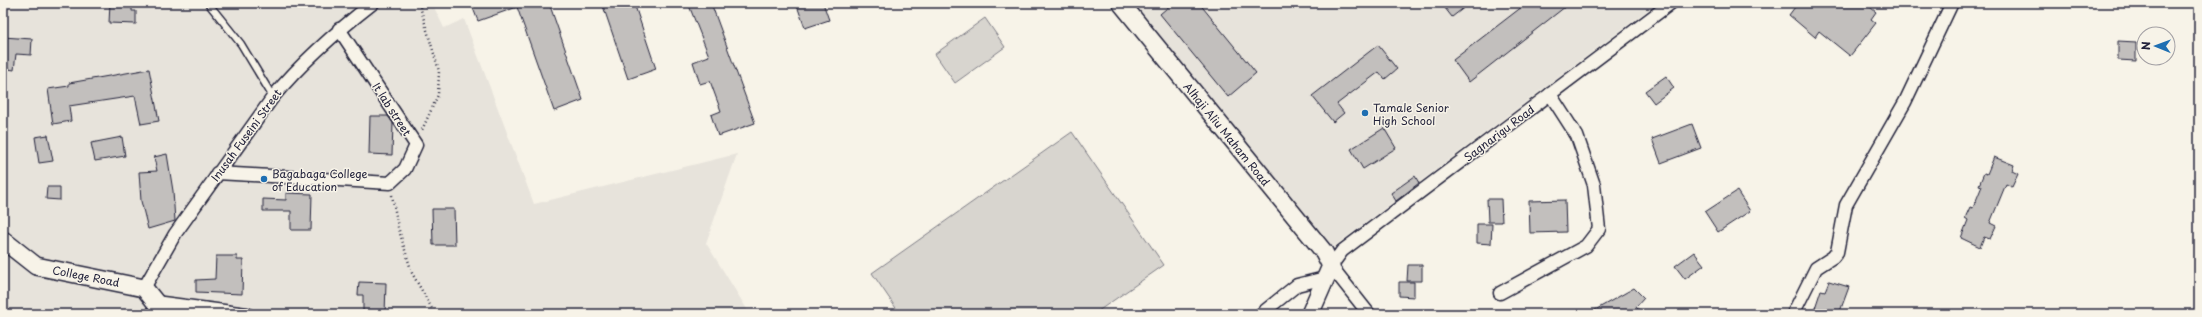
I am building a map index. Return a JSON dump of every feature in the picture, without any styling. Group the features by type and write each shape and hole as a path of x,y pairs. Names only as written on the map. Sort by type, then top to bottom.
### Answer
{"street":[{"name":"Inusah Fuseini Street","path":"144,288 176,234 272,97 287,80 339,29 373,3"},
{"name":"Sagnarigu Road","path":"1328,272 1342,251 1670,3"},
{"path":"1793,314 1816,268 1833,257 1837,252 1846,205 1905,102 1952,3"},
{"name":"Alhaji Aliu Maham Road","path":"1124,4 1318,244 1328,272"},
{"name":"It lab street","path":"339,29 416,145 405,169 390,183"},
{"path":"1500,293 1586,246 1599,229 1594,185 1577,136 1550,94"},
{"path":"218,173 390,183"},
{"name":"College Road","path":"3,240 36,266 144,288"},
{"path":"1260,314 1303,282 1328,272"},
{"path":"1310,314 1328,272"},
{"path":"1328,272 1369,314"},
{"path":"144,288 160,308 247,314"}],"lane":[{"path":"208,3 241,44 272,97"}],"path":[{"path":"416,145 438,94 439,71 419,3"},
{"path":"390,183 398,227 412,273 435,314"}],"shaded area":[{"name":"Bagabaga College of Education","path":"3,3 432,3 444,28 464,19 534,204 737,154 706,243 750,314 3,314"},
{"name":"Tamale Senior High School","path":"1128,3 1657,3 1328,251"},
{"path":"985,18 1005,47 955,83 935,54"},
{"path":"1072,132 1164,265 1094,314 900,314 872,273"}],"building":[{"path":"110,3 132,3 132,11 136,11 136,24 109,23"},
{"path":"471,3 549,3 583,100 554,111 517,7 478,21"},
{"path":"602,3 634,3 656,69 628,79"},
{"path":"688,3 711,3 755,123 718,136 711,115 721,111 710,81 700,84 693,62 709,56"},
{"path":"796,3 823,3 829,20 805,28"},
{"path":"1173,3 1199,3 1256,73 1228,97 1160,14"},
{"path":"1441,3 1470,3 1452,17"},
{"path":"1527,3 1570,3 1469,82 1453,60"},
{"path":"1798,3 1865,3 1876,12 1871,19 1876,23 1850,56 1819,31 1815,37 1789,15"},
{"path":"3,37 32,39 31,55 16,54 14,70 3,68"},
{"path":"2118,41 2136,42 2136,61 2118,60"},
{"path":"1378,45 1397,69 1385,79 1379,72 1337,104 1344,113 1333,122 1312,96"},
{"path":"149,69 159,121 141,124 135,96 69,106 71,121 53,124 48,89 69,86 69,83"},
{"path":"1666,76 1674,88 1654,103 1645,91"},
{"path":"370,116 388,116 393,123 392,155 369,154"},
{"path":"1692,124 1701,148 1661,163 1652,139"},
{"path":"1384,128 1396,148 1363,169 1351,149"},
{"path":"48,135 53,161 39,163 35,137"},
{"path":"122,137 125,156 95,161 91,143"},
{"path":"167,154 173,191 175,221 148,229 141,201 139,172 157,171 154,157"},
{"path":"1994,157 2014,165 2012,171 2018,174 2012,187 2006,184 1990,223 1996,226 1990,239 1984,237 1980,247 1961,238 1968,220 1965,218 1970,207 1973,208 1982,186 1979,185 1984,173 1987,174"},
{"path":"1415,176 1419,183 1396,201 1391,193"},
{"path":"47,187 60,187 60,200 46,199"},
{"path":"1737,191 1750,211 1718,232 1705,212"},
{"path":"286,193 312,194 311,230 291,230 291,211 263,211 263,199 286,200"},
{"path":"1487,199 1501,199 1502,222 1488,222"},
{"path":"1565,200 1566,232 1530,233 1529,201"},
{"path":"432,209 454,209 455,245 433,245"},
{"path":"1477,224 1492,224 1491,244 1477,243"},
{"path":"1694,252 1704,265 1685,279 1675,266"},
{"path":"216,256 237,256 237,260 243,260 242,294 196,292 196,280 215,279"},
{"path":"1408,265 1422,265 1422,281 1407,281"},
{"path":"1829,281 1849,287 1839,314 1813,314 1821,290 1825,291"},
{"path":"359,282 386,283 385,314 363,314 363,295 358,295"},
{"path":"1399,282 1414,282 1414,297 1399,296"},
{"path":"1634,288 1644,298 1636,307 1644,314 1588,314"}],"place":[{"name":"Tamale Senior High School","path":"1365,113"},
{"name":"Bagabaga College of Education","path":"264,179"}]}
